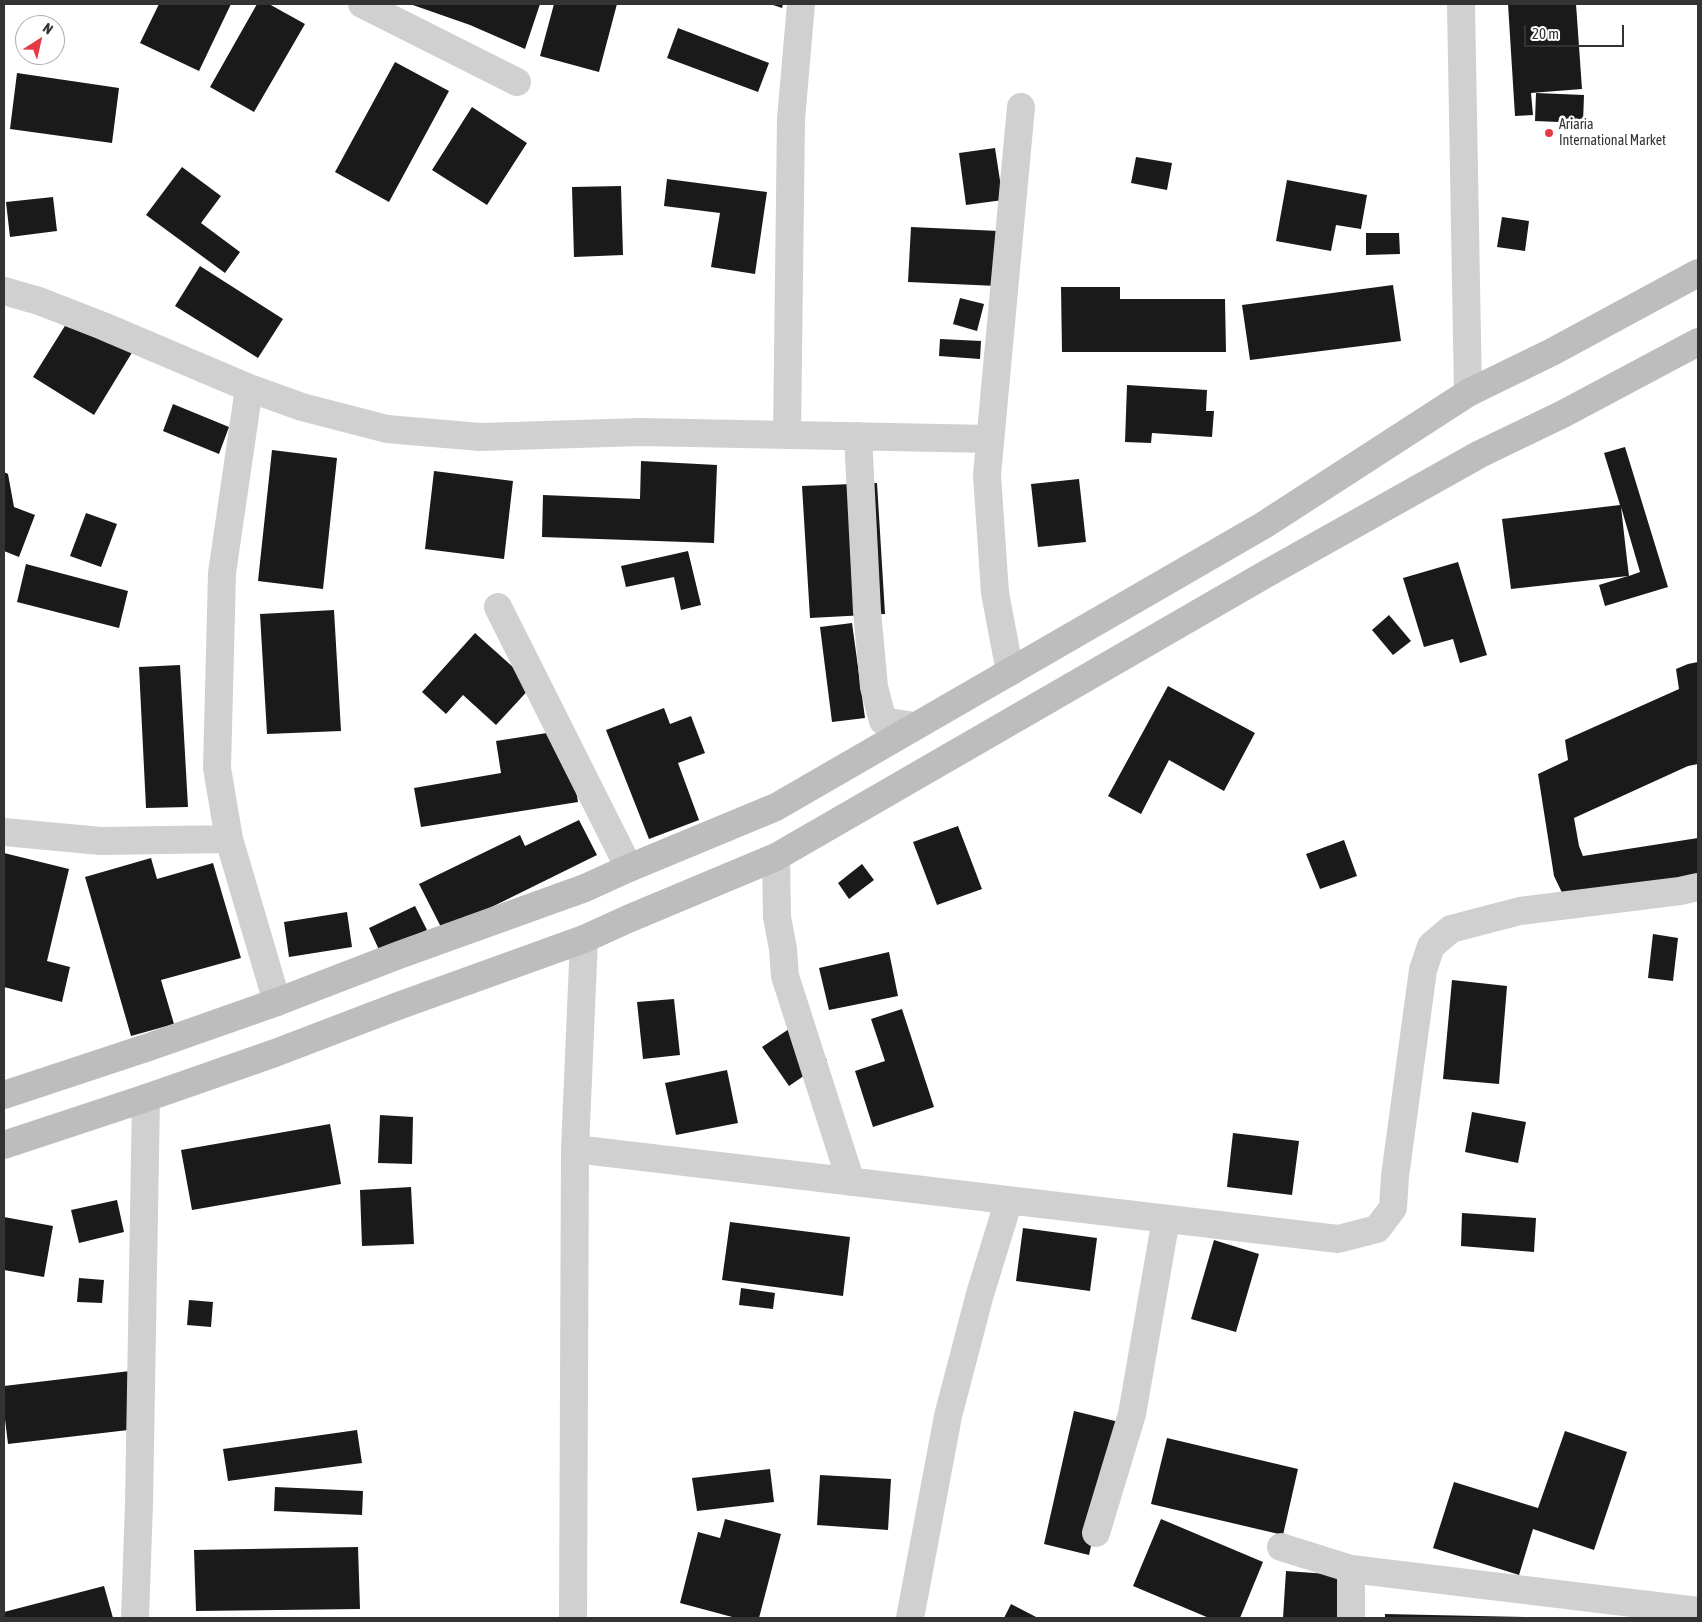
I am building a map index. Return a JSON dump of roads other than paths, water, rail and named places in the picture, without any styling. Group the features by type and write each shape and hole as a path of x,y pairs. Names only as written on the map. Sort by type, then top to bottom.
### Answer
{"main road":[{"path":"4,1095 277,1002 399,955 585,888 776,807 1264,525 1468,393 1552,352 1698,273"},
{"path":"4,1145 274,1053 584,939 628,918 776,857 1266,574 1480,454 1563,414 1698,342"}],"street":[{"path":"362,4 517,82"},
{"path":"787,435 791,119 801,4"},
{"path":"1461,4 1468,393"},
{"path":"1010,672 994,593 987,474 1021,107"},
{"path":"4,291 39,301 104,326 249,388 302,408 387,429 480,437 641,432 990,439"},
{"path":"249,388 222,573 217,768 229,839 277,1002"},
{"path":"858,436 874,687 883,721 914,726"},
{"path":"498,607 629,868"},
{"path":"4,832 101,841 229,839"},
{"path":"776,857 777,917 783,949 784,976 851,1182"},
{"path":"574,1150 1338,1239 1377,1230 1392,1208 1422,970 1431,946 1451,929 1520,912 1698,887"},
{"path":"573,1618 574,1150 584,939"},
{"path":"135,1618 139,1504 146,1098"},
{"path":"910,1618 948,1416 980,1294 1009,1200"},
{"path":"1096,1533 1132,1414 1166,1219"},
{"path":"1281,1546 1351,1570 1698,1611"},
{"path":"1351,1570 1351,1618"}],"place":[{"name":"Ariaria International Market","path":"1549,133"}]}
